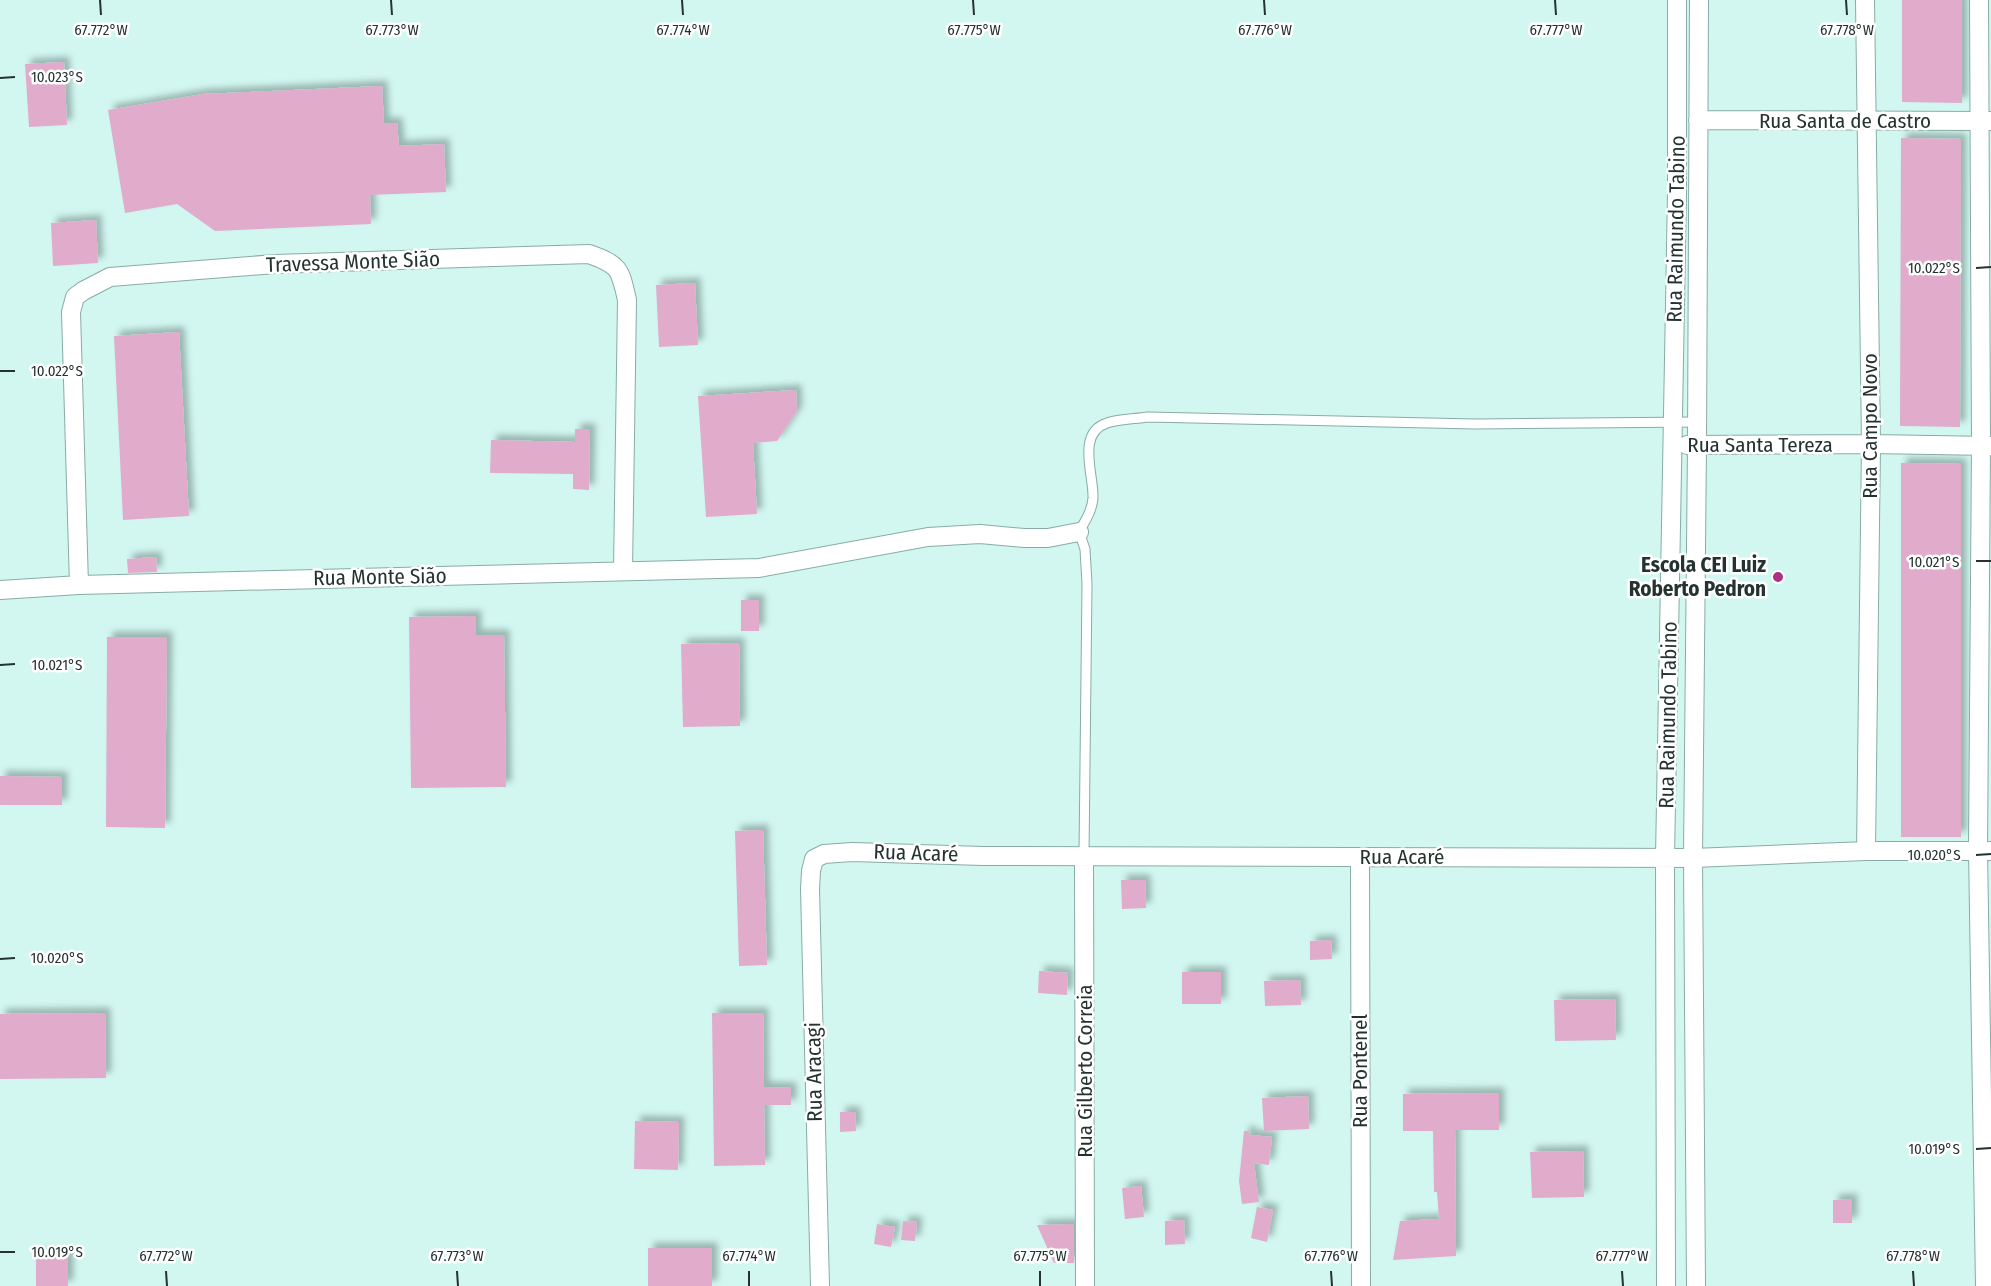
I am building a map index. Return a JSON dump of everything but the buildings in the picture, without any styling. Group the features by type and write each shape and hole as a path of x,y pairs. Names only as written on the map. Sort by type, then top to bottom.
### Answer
{"street":[{"name":"Rua Raimundo Tabino","path":"1666,1286 1665,857 1674,422 1677,0"},
{"name":"Rua Raimundo Tabino","path":"1696,1286 1693,858 1699,0"},
{"name":"Rua Campo Novo","path":"1865,0 1871,444 1866,851"},
{"path":"1979,0 1986,121 1985,1286"},
{"name":"Rua Santa de Castro","path":"1698,120 1986,121"},
{"name":"Travessa Monte Sião","path":"79,585 71,312 75,297 92,285 110,277 275,264 589,254 614,265 622,275 627,300 623,571"},
{"name":"Rua Santa Tereza","path":"1673,446 1871,444 1986,446"},
{"name":"Rua Monte Sião","path":"0,590 79,585 759,568 928,537 980,534 1048,538 1079,532"},
{"name":"Rua Acaré","path":"814,859 824,855 852,852 983,856 1693,858 1866,851 1985,850"},
{"name":"Rua Gilberto Correia","path":"1084,855 1085,1286"},
{"name":"Rua Pontenel","path":"1360,857 1361,1286"},
{"name":"Rua Aracagi","path":"814,859 811,871 810,901 820,1286"}],"lane":[{"path":"1084,855 1087,584 1084,549 1079,532 1090,512 1093,497 1088,443 1093,432 1106,423 1148,417 1475,424 1697,422"}],"place":[{"name":"Escola CEI Luiz Roberto Pedron","path":"1778,577"}]}
